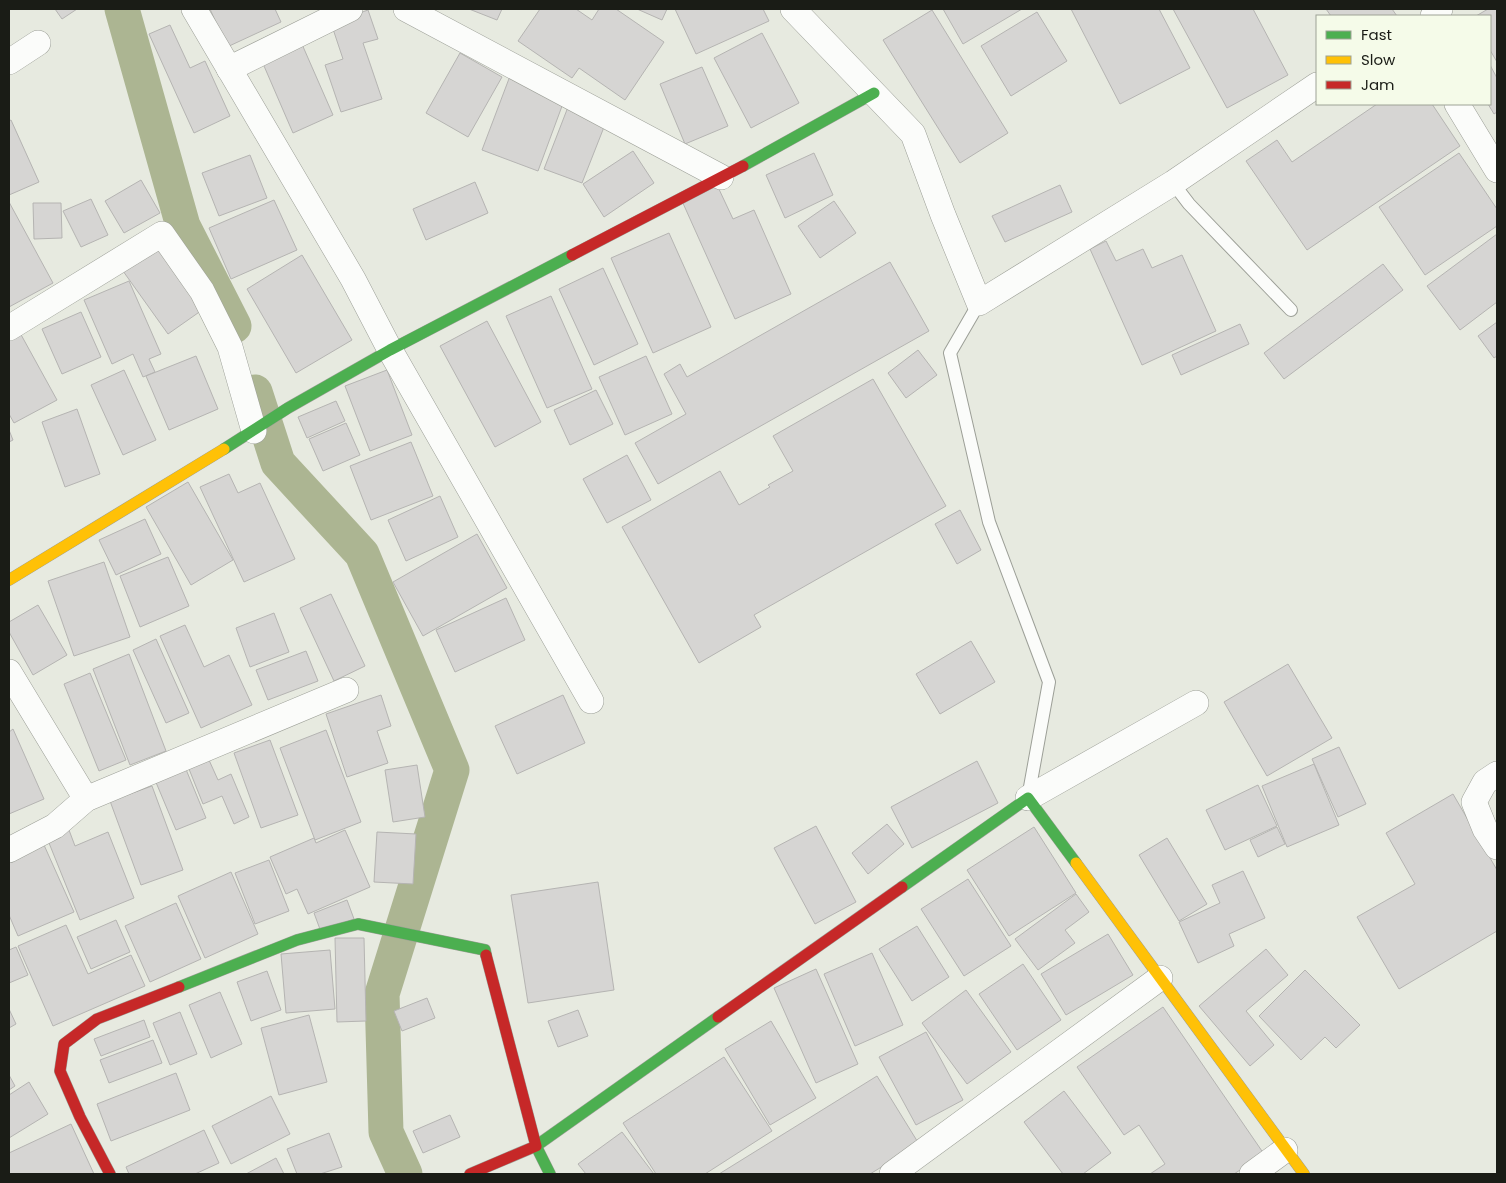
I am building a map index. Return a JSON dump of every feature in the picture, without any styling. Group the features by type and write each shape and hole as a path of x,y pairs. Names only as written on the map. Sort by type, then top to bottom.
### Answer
{"street":[{"path":"194,9 353,280 390,350 592,701"},
{"path":"229,68 350,9"},
{"path":"406,9 722,176"},
{"path":"793,9 914,134 943,215 979,303 1173,183 1316,86"},
{"path":"9,62 38,43"},
{"path":"9,580 256,430 288,408 390,350 722,176 874,93"},
{"path":"1458,105 1496,166"},
{"path":"9,328 162,234 202,291 230,347 256,430"},
{"path":"9,672 86,799"},
{"path":"9,850 56,826 86,799 346,690"},
{"path":"470,1174 536,1146 1028,798 1196,704"},
{"path":"1497,774 1485,782 1474,802 1485,829 1497,847"},
{"path":"1028,798 1304,1174"},
{"path":"110,1174 80,1117 60,1070 64,1044 97,1019 297,940 358,924 486,950 536,1146 550,1174"},
{"path":"892,1174 1160,978"},
{"path":"1252,1174 1286,1150"}],"lane":[{"path":"1173,183 1189,204 1291,310"},
{"path":"979,303 950,353 989,522 1049,682 1028,798"}],"building":[{"path":"55,9 77,9 62,19"},
{"path":"210,9 275,9 281,22 227,47"},
{"path":"469,9 502,9 497,20"},
{"path":"540,9 576,9 592,20 599,9 616,9 664,42 625,100 579,68 572,78 518,41"},
{"path":"637,9 667,9 662,20"},
{"path":"675,9 763,9 769,21 696,54"},
{"path":"943,9 1022,9 963,44"},
{"path":"1071,9 1159,9 1190,68 1120,104"},
{"path":"1173,9 1253,9 1288,75 1227,108"},
{"path":"1326,9 1392,9 1396,15 1330,15"},
{"path":"1488,9 1497,9 1497,62 1491,52 1491,15 1478,15"},
{"path":"368,10 378,39 363,43 382,99 341,112 325,65 343,59 331,23"},
{"path":"932,10 1008,133 960,163 883,40"},
{"path":"1037,12 1067,61 1011,96 981,46"},
{"path":"170,25 190,68 205,61 230,116 194,133 149,34"},
{"path":"762,33 799,103 751,128 714,58"},
{"path":"301,42 333,115 293,133 261,59"},
{"path":"460,53 502,77 468,137 426,113"},
{"path":"702,67 728,126 685,144 660,84"},
{"path":"1491,67 1497,78 1497,112 1494,114 1489,105 1491,105"},
{"path":"510,76 565,98 538,171 482,150"},
{"path":"1376,105 1433,105 1460,146 1307,250 1246,161 1277,140 1292,162"},
{"path":"568,107 606,122 582,183 544,169"},
{"path":"11,120 39,182 9,195 9,121"},
{"path":"633,151 654,183 604,217 583,184"},
{"path":"814,153 833,195 785,218 766,175"},
{"path":"1459,153 1497,209 1497,226 1425,275 1379,207"},
{"path":"250,155 267,198 219,216 202,173"},
{"path":"141,180 160,213 124,233 105,201"},
{"path":"475,182 488,213 426,240 413,209"},
{"path":"717,185 733,219 754,210 791,294 735,319 682,201"},
{"path":"1060,185 1072,212 1005,242 992,216"},
{"path":"91,199 108,235 81,247 63,211"},
{"path":"274,200 297,250 231,279 209,228"},
{"path":"834,201 856,233 820,258 798,226"},
{"path":"9,202 53,283 9,307"},
{"path":"33,203 61,203 62,238 34,239"},
{"path":"669,233 711,327 653,353 611,258"},
{"path":"1497,234 1497,302 1460,330 1427,286"},
{"path":"1106,241 1116,261 1143,249 1152,268 1182,255 1216,331 1142,365 1090,249"},
{"path":"161,245 205,308 168,334 123,271"},
{"path":"302,255 352,340 296,373 247,289"},
{"path":"890,262 929,331 658,484 635,443 686,414 664,374 680,364 687,377"},
{"path":"1383,264 1403,290 1284,379 1264,353"},
{"path":"603,268 638,344 594,365 559,289"},
{"path":"129,281 161,354 149,359 155,372 143,377 133,354 112,364 84,300"},
{"path":"551,296 592,389 547,408 506,316"},
{"path":"81,312 101,357 62,374 42,329"},
{"path":"487,321 541,422 495,447 440,346"},
{"path":"1497,322 1497,356 1494,358 1478,336"},
{"path":"1240,324 1249,344 1181,375 1172,355"},
{"path":"19,331 57,400 14,423 9,414 9,337"},
{"path":"918,350 937,375 906,398 888,373"},
{"path":"196,356 218,409 169,430 146,376"},
{"path":"646,356 672,414 625,435 599,377"},
{"path":"124,370 156,440 123,455 91,385"},
{"path":"387,370 412,435 370,451 345,386"},
{"path":"873,379 946,506 754,615 761,627 699,663 622,527 720,471 739,505 770,487 768,485 793,471 773,436"},
{"path":"596,390 613,424 570,445 554,410"},
{"path":"336,401 345,421 307,438 298,417"},
{"path":"77,409 100,474 65,487 42,422"},
{"path":"346,423 360,455 323,471 309,439"},
{"path":"9,430 13,440 9,442"},
{"path":"411,442 433,496 371,520 350,466"},
{"path":"627,455 651,500 607,523 583,479"},
{"path":"229,474 238,493 260,483 295,559 244,582 200,487"},
{"path":"188,482 233,560 191,585 146,507"},
{"path":"440,496 458,537 406,561 388,520"},
{"path":"960,510 981,550 957,564 935,524"},
{"path":"145,519 161,554 116,575 99,540"},
{"path":"477,534 507,588 423,636 393,582"},
{"path":"168,557 189,606 140,627 120,576"},
{"path":"104,562 130,637 74,656 48,581"},
{"path":"331,594 365,666 334,681 300,608"},
{"path":"506,598 525,640 455,672 436,630"},
{"path":"38,605 67,655 33,675 9,632 9,622"},
{"path":"274,613 289,652 250,667 236,628"},
{"path":"185,625 204,667 229,655 252,705 201,728 160,636"},
{"path":"156,639 189,713 166,723 133,650"},
{"path":"971,641 995,682 940,714 916,674"},
{"path":"306,651 318,681 268,700 256,670"},
{"path":"129,654 166,751 130,765 93,669"},
{"path":"1288,664 1332,738 1267,776 1224,702"},
{"path":"90,673 126,760 99,771 64,684"},
{"path":"381,695 391,726 377,731 388,763 347,777 326,714"},
{"path":"563,695 585,743 517,774 495,726"},
{"path":"13,729 44,799 9,814 9,732"},
{"path":"326,730 361,822 315,840 280,748"},
{"path":"270,740 298,815 261,828 234,753"},
{"path":"1339,747 1366,804 1338,817 1312,759"},
{"path":"209,760 218,780 231,774 249,817 234,824 222,796 203,804 189,769"},
{"path":"977,761 998,803 912,848 891,807"},
{"path":"1314,764 1339,825 1287,847 1262,786"},
{"path":"417,765 425,817 393,822 385,770"},
{"path":"185,767 206,818 176,830 155,780"},
{"path":"1258,785 1277,826 1225,850 1206,810"},
{"path":"152,786 183,870 141,885 110,801"},
{"path":"1453,794 1497,870 1497,931 1399,989 1357,917 1415,884 1386,833"},
{"path":"887,824 904,844 868,874 852,853"},
{"path":"816,826 856,902 815,924 774,848"},
{"path":"1034,827 1076,893 1009,936 967,870"},
{"path":"1277,827 1285,844 1258,857 1250,840"},
{"path":"69,830 75,846 108,832 134,898 80,920 47,838"},
{"path":"345,830 370,887 308,914 297,889 286,894 270,857 314,838 316,843"},
{"path":"377,832 416,834 413,884 374,882"},
{"path":"1167,838 1207,904 1179,921 1139,855"},
{"path":"44,845 74,912 18,936 9,915 9,860"},
{"path":"269,860 289,911 255,924 235,873"},
{"path":"1243,871 1265,918 1229,934 1234,946 1198,963 1179,922 1220,903 1212,885"},
{"path":"231,872 258,934 205,958 178,896"},
{"path":"968,879 1011,946 964,976 921,909"},
{"path":"598,882 614,990 528,1003 511,895"},
{"path":"1076,894 1089,912 1065,930 1075,943 1038,970 1015,939"},
{"path":"347,900 354,919 321,932 314,913"},
{"path":"176,903 201,959 150,982 125,926"},
{"path":"116,920 130,952 91,969 77,937"},
{"path":"66,925 88,974 131,955 145,986 53,1026 18,946"},
{"path":"917,926 949,977 912,1001 879,949"},
{"path":"1108,934 1133,975 1066,1015 1041,974"},
{"path":"335,938 364,938 366,1021 337,1022"},
{"path":"16,947 28,975 9,983 9,950"},
{"path":"1266,949 1288,975 1246,1011 1274,1045 1250,1066 1199,1006"},
{"path":"330,950 335,1009 286,1013 281,954"},
{"path":"872,953 903,1025 855,1046 824,974"},
{"path":"1023,964 1061,1020 1017,1050 979,994"},
{"path":"816,969 858,1064 816,1083 774,988"},
{"path":"1305,970 1360,1025 1336,1048 1325,1037 1301,1060 1259,1016"},
{"path":"267,971 281,1010 251,1021 237,982"},
{"path":"966,990 1011,1052 967,1084 922,1023"},
{"path":"220,992 242,1044 211,1058 189,1005"},
{"path":"427,998 435,1018 402,1031 394,1011"},
{"path":"1163,1007 1264,1154 1234,1174 1150,1174 1165,1164 1139,1125 1124,1135 1077,1067"},
{"path":"9,1009 16,1024 9,1028"},
{"path":"578,1010 588,1036 558,1047 548,1021"},
{"path":"180,1012 197,1054 170,1065 153,1023"},
{"path":"309,1015 327,1082 279,1095 261,1028"},
{"path":"144,1020 150,1037 101,1056 94,1039"},
{"path":"771,1021 816,1098 770,1125 725,1049"},
{"path":"926,1032 963,1100 916,1125 879,1057"},
{"path":"153,1040 162,1063 109,1083 100,1060"},
{"path":"724,1057 772,1131 705,1174 656,1174 623,1123"},
{"path":"176,1073 190,1110 111,1141 97,1104"},
{"path":"9,1075 15,1086 9,1090"},
{"path":"877,1076 919,1144 870,1174 719,1174"},
{"path":"29,1082 48,1114 9,1138 9,1095"},
{"path":"1064,1091 1111,1153 1083,1174 1063,1174 1024,1122"},
{"path":"271,1096 290,1134 231,1164 212,1126"},
{"path":"450,1115 460,1137 423,1153 413,1131"},
{"path":"71,1124 94,1174 9,1174 9,1153"},
{"path":"204,1130 219,1163 195,1174 129,1174 126,1167"},
{"path":"622,1132 654,1174 586,1174 578,1164"},
{"path":"329,1133 342,1167 320,1174 297,1174 287,1149"},
{"path":"276,1158 284,1174 246,1174"}],"waterway":[{"path":"122,9 183,226 234,326"},
{"path":"255,392 278,463 362,554 452,770 382,994 386,1132 405,1174"}],"traffic: fast":[{"path":"743,166 874,93"},
{"path":"224,449 288,408 390,350 572,255"},
{"path":"902,887 1028,798 1076,863"},
{"path":"179,987 297,940 358,924 485,950 486,955"},
{"path":"550,1174 536,1146 718,1017"}],"traffic: slow":[{"path":"9,580 224,449"},
{"path":"1076,863 1304,1174"}],"traffic: jam":[{"path":"572,255 743,166"},
{"path":"718,1017 902,887"},
{"path":"470,1174 536,1146 486,955"},
{"path":"110,1174 80,1117 60,1071 64,1044 97,1019 179,987"}]}
